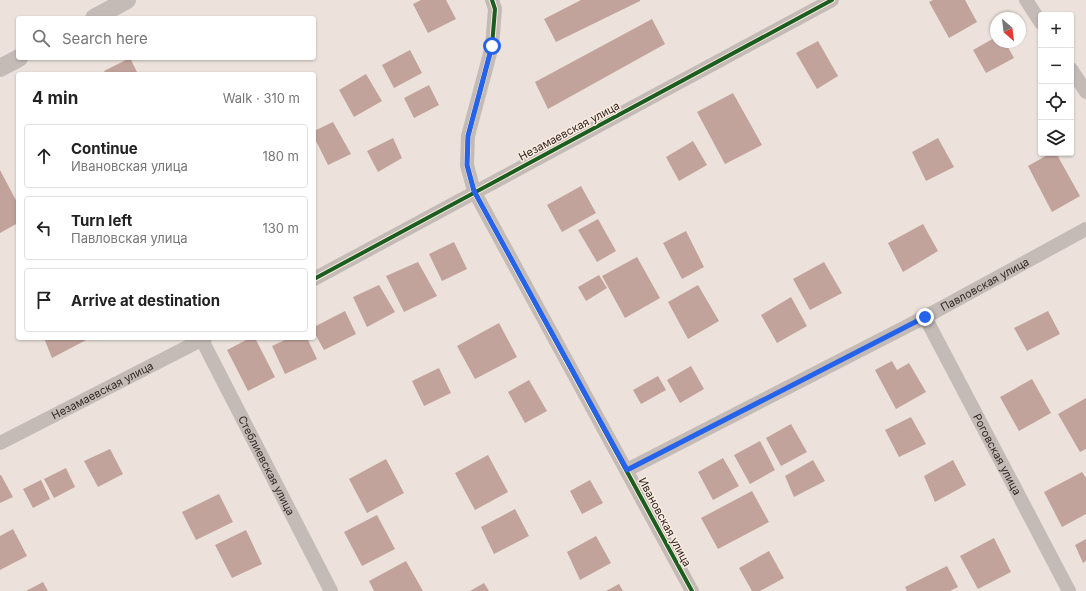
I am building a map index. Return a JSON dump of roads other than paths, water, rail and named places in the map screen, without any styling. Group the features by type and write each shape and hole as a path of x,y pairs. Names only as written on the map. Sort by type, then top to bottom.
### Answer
{"street":[{"path":"98,16 127,0"},
{"name":"Ивановская улица","path":"492,0 495,9 492,46 468,136 467,165 474,191 692,591"},
{"name":"Незамаевская улица","path":"316,277 832,0"},
{"path":"1026,0 1038,18"},
{"path":"0,68 16,60"},
{"path":"1074,74 1086,92"},
{"name":"Павловская улица","path":"627,470 925,317 1086,229"},
{"name":"Роговская улица","path":"925,317 1069,591"},
{"name":"Незамаевская улица","path":"0,443 201,340"},
{"name":"Стеблиевская улица","path":"204,340 331,591"}]}
